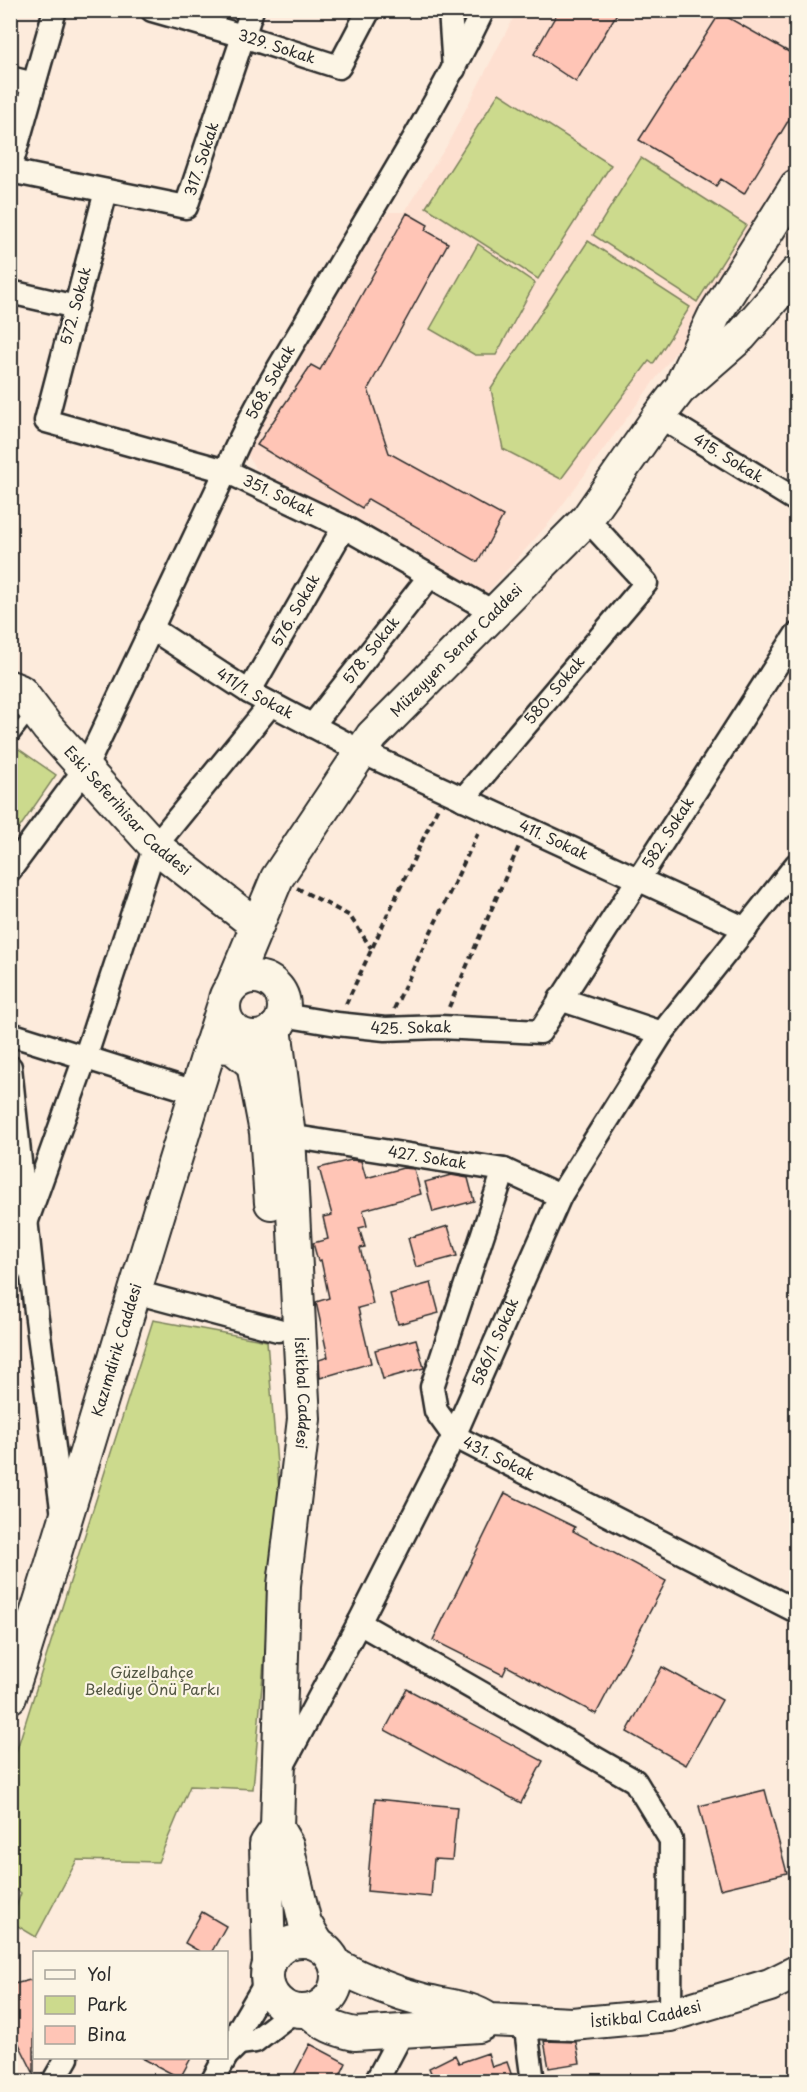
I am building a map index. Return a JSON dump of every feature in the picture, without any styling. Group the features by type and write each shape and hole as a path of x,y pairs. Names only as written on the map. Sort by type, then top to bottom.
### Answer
{"main road":[{"name":"Müzeyyen Senar Caddesi","path":"680,390 714,316 796,186"},
{"name":"Müzeyyen Senar Caddesi","path":"228,995 277,878 372,736 587,519 658,416 680,390 741,336 796,273"},
{"name":"Eski Seferihisar Caddesi","path":"19,689 48,729 155,846 256,926"},
{"path":"256,926 267,1026 266,1132 283,1415 284,1585"},
{"path":"249,977 259,978 267,1026 234,1030 228,1023 228,995 240,980 249,977"},
{"name":"Kazımdirik Caddesi","path":"12,1690 65,1526 195,1092 228,995"},
{"path":"210,1046 232,1047 267,1026"},
{"name":"İstikbal Caddesi","path":"267,1026 289,1136 304,1419 284,1585 277,1828 287,1845 305,1923 327,1954 366,1981 422,2000 479,2012 489,2020"},
{"name":"İstikbal Caddesi","path":"268,1971 266,1844 277,1828"},
{"path":"302,1940 327,1954 337,1976 330,1997 322,2005 302,2011 278,2002 271,1992 268,1971 279,1948 290,1942 302,1940"},
{"name":"İstikbal Caddesi","path":"302,2011 337,2031 356,2034 479,2026 489,2020 572,2024 670,2015 770,1985 796,1972"}],"street":[{"path":"10,170 55,10"},
{"name":"329. Sokak","path":"152,10 339,67 369,10"},
{"name":"317. Sokak","path":"10,170 186,207 252,10"},
{"path":"450,10 454,71"},
{"name":"568. Sokak","path":"10,870 85,769 248,422 454,71 483,10"},
{"path":"10,78 34,84"},
{"name":"572. Sokak","path":"46,421 106,191"},
{"path":"10,292 76,307"},
{"name":"415. Sokak","path":"658,416 796,500"},
{"name":"351. Sokak","path":"46,421 226,471 344,526 495,613"},
{"name":"580. Sokak","path":"454,795 646,583 587,519"},
{"name":"576. Sokak","path":"249,692 344,526"},
{"name":"578. Sokak","path":"312,726 430,576"},
{"name":"411/1. Sokak","path":"151,628 249,692 362,752"},
{"name":"582. Sokak","path":"540,1032 796,635"},
{"path":"10,1274 155,846 272,704"},
{"name":"411. Sokak","path":"362,752 746,930"},
{"name":"586/1. Sokak","path":"278,1774 359,1623 454,1437 561,1196 662,1033 796,865"},
{"path":"560,999 662,1033"},
{"name":"425. Sokak","path":"267,1026 337,1024 385,1029 440,1027 540,1032"},
{"path":"10,1034 195,1092"},
{"path":"10,1067 26,1223 65,1526"},
{"name":"427. Sokak","path":"289,1136 504,1170 561,1196"},
{"name":"431. Sokak","path":"504,1170 432,1387 436,1411 454,1437 796,1611"},
{"path":"135,1292 278,1330"},
{"path":"359,1623 635,1781 671,1840 670,2015"},
{"path":"230,2052 268,1971"},
{"path":"230,2052 255,2041 302,2011"},
{"path":"525,2022 533,2082"},
{"path":"376,2082 403,2031"},
{"path":"53,2082 66,2059"},
{"path":"212,2082 226,2059"}],"lane":[{"path":"10,740 19,689"}],"path":[{"path":"337,1024 372,948 454,795"},
{"path":"385,1029 489,811"},
{"path":"440,1027 527,828"},
{"path":"277,878 350,916 372,948"}],"shaded area":[{"path":"517,11 796,11 796,172 697,323 549,523 485,595 255,468 241,443 362,240 389,212 404,212 446,147"}],"green space":[{"path":"499,93 611,165 538,279 426,207"},
{"path":"641,158 746,225 697,302 593,235"},
{"path":"588,241 690,307 653,364 649,361 561,479 503,449 491,389"},
{"path":"478,244 535,283 496,355 475,355 430,329"},
{"path":"13,745 56,775 11,840 10,749"},
{"name":"Güzelbahçe Belediye Önü Parkı","path":"153,1320 267,1341 279,1489 253,1789 190,1786 158,1862 77,1860 36,1937 11,1922 21,1893 11,1885 11,1768"}],"building":[{"path":"559,10 619,10 576,82 534,54"},
{"path":"720,13 796,56 796,108 744,194 721,179 716,186 639,140"},
{"path":"407,213 428,225 425,230 448,243 368,389 389,453 503,516 478,562 368,499 362,508 257,445 311,365 320,370"},
{"path":"351,1160 361,1161 366,1178 403,1168 414,1169 421,1194 363,1210 367,1226 359,1228 365,1247 360,1248 373,1304 358,1308 371,1363 320,1378 319,1360 328,1357 316,1302 329,1298 321,1260 318,1261 313,1243 328,1239 323,1217 332,1215 319,1168"},
{"path":"451,1175 468,1178 474,1201 433,1212 425,1182"},
{"path":"448,1226 457,1256 416,1267 408,1238"},
{"path":"431,1283 439,1313 398,1324 390,1294"},
{"path":"416,1339 424,1368 383,1379 375,1350"},
{"path":"505,1493 575,1527 573,1531 666,1581 596,1714 507,1666 503,1675 433,1640"},
{"path":"662,1667 722,1700 686,1765 627,1732"},
{"path":"407,1689 543,1761 521,1803 385,1730"},
{"path":"765,1790 787,1873 720,1889 699,1806"},
{"path":"375,1799 457,1807 452,1860 434,1859 431,1897 367,1891"},
{"path":"202,1912 226,1926 212,1951 199,1951 185,1943"},
{"path":"33,1979 34,2074 10,2026 10,1985"},
{"path":"544,2041 576,2042 580,2063 549,2068"},
{"path":"310,2044 346,2063 337,2082 302,2082 293,2077"},
{"path":"488,2053 492,2067 507,2062 514,2082 435,2082 429,2068 455,2055 459,2063"},
{"path":"144,2059 190,2059 180,2078"}]}
